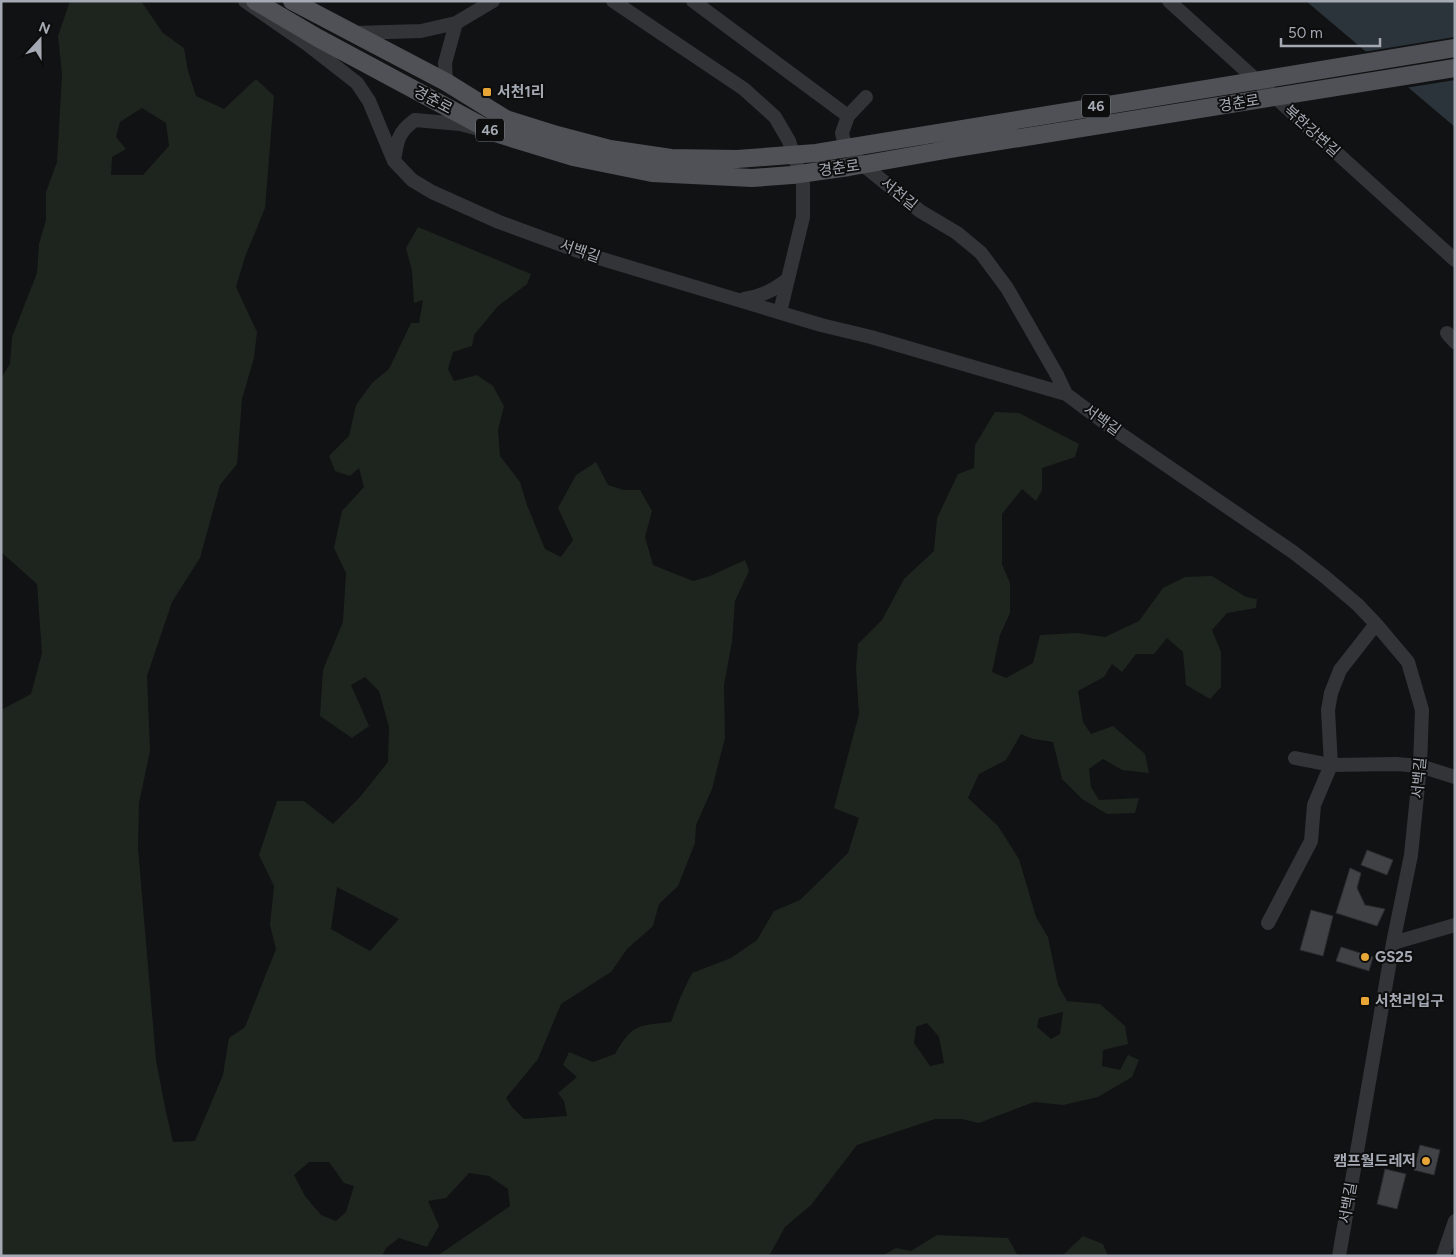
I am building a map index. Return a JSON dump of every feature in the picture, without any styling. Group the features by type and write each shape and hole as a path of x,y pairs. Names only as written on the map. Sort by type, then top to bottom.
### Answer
{"main road":[{"name":"경춘로","path":"255,1 318,38 495,133 573,158 652,172 752,178 850,167 1455,68"},
{"name":"경춘로","path":"292,1 446,82 506,119 610,149 671,158 737,159 816,152 1455,48"}],"street":[{"path":"245,1 307,44 357,83 369,101 394,161"},
{"path":"352,34 420,32 456,23 493,1"},
{"path":"613,1 744,90 775,117 789,141 803,183 803,217 780,312"},
{"path":"693,1 848,116 866,97"},
{"name":"북한강변길","path":"1169,1 1455,260"},
{"path":"446,82 445,63 456,23"},
{"name":"서천길","path":"848,116 842,133 845,146 862,164 920,211 957,233 981,253 1007,288 1066,394"},
{"path":"394,161 398,139 404,128 415,120 460,124 495,133"},
{"name":"서백길","path":"394,161 412,180 432,192 499,222 589,255 1066,394 1117,432 1300,558 1358,605 1376,624 1408,662 1422,710 1420,766 1411,855 1393,943 1339,1256"},
{"path":"739,300 760,296 774,290 788,279"},
{"path":"1268,922 1310,841 1314,805 1332,766 1328,710 1331,693 1340,670 1376,624"},
{"path":"1295,758 1332,766 1396,764 1420,766 1455,777"},
{"path":"1393,943 1455,925"},
{"path":"1443,1256 1455,1221"}],"shaded area":[{"path":"70,1 141,1 163,33 184,48 188,71 196,96 224,109 256,79 274,96 265,208 245,257 236,287 257,332 254,358 242,399 237,464 220,485 200,558 172,602 147,676 150,751 139,803 138,848 156,1060 173,1142 195,1141 223,1075 229,1038 245,1027 276,949 270,925 274,886 259,855 277,801 304,801 333,824 360,797 388,762 389,727 379,691 365,677 351,685 369,726 352,738 320,716 323,670 343,622 346,573 334,548 342,511 364,487 359,468 350,476 335,471 329,456 349,436 356,405 372,383 389,369 411,323 419,323 423,300 414,303 412,271 406,248 418,227 531,274 527,284 498,306 474,335 472,346 453,352 448,369 454,381 477,375 493,386 504,406 498,430 500,456 520,482 545,549 561,557 573,540 558,508 576,475 596,462 608,485 624,490 640,490 652,511 645,537 653,565 693,581 710,576 745,560 749,571 735,601 732,642 724,685 725,738 712,789 696,825 695,843 678,886 659,904 653,926 627,949 611,972 561,1004 538,1059 506,1098 512,1107 524,1119 567,1116 564,1101 558,1093 577,1077 563,1065 569,1052 593,1062 615,1054 627,1036 637,1028 651,1024 671,1022 692,973 731,958 757,940 774,911 800,900 848,853 859,818 834,808 859,714 856,668 858,644 882,620 904,579 934,551 937,518 958,474 974,468 975,445 995,412 1019,413 1079,444 1075,457 1042,468 1042,490 1036,501 1022,489 1002,514 1002,564 1010,583 1010,613 1000,635 992,672 1006,678 1033,663 1040,635 1077,633 1105,637 1139,621 1163,588 1185,577 1212,576 1246,597 1257,599 1256,608 1227,613 1212,630 1221,652 1221,687 1210,699 1186,685 1183,652 1167,638 1154,654 1136,654 1122,672 1112,664 1104,677 1078,691 1083,722 1091,734 1113,726 1145,754 1149,773 1122,770 1103,759 1089,769 1091,787 1099,800 1139,798 1135,813 1107,814 1082,799 1062,779 1053,742 1033,739 1021,734 1006,760 979,774 968,798 998,826 1019,859 1036,917 1048,937 1058,985 1067,1001 1100,1004 1125,1026 1128,1044 1103,1050 1102,1066 1120,1070 1128,1055 1139,1060 1132,1077 1098,1097 1063,1105 1034,1102 979,1123 962,1119 935,1119 857,1145 811,1205 785,1227 769,1256 437,1256 510,1206 508,1189 489,1176 469,1173 446,1198 428,1201 439,1226 427,1247 399,1238 386,1248 382,1256 1,1256 1,710 31,694 42,653 37,584 1,552 1,378 10,364 12,337 37,273 39,244 46,220 46,192 57,162 62,75 58,36","holes":["142,108 166,123 169,146 143,175 111,175 112,157 126,149 116,137 120,122","337,887 399,919 370,951 331,929","1063,1012 1060,1034 1051,1039 1037,1027 1039,1018","927,1023 939,1037 944,1063 930,1066 914,1043 916,1027","309,1162 329,1162 344,1183 354,1186 346,1212 336,1221 321,1215 305,1196 294,1175"]},
{"path":"1306,1 1455,1 1455,127"},
{"path":"937,1235 1008,1238 1018,1256 882,1256 896,1248 911,1251"},
{"path":"1083,1236 1103,1244 1108,1256 1062,1256"}],"pier":[{"path":"1455,37 1455,80 1405,88 1363,52"}],"building":[{"path":"1367,850 1393,860 1387,875 1361,865"},
{"path":"1350,868 1361,873 1357,888 1365,905 1385,909 1377,926 1336,913"},
{"path":"1311,910 1333,916 1323,956 1300,950"},
{"path":"1341,947 1373,957 1369,971 1336,961"},
{"path":"1420,1145 1440,1150 1434,1175 1414,1170"},
{"path":"1385,1169 1406,1174 1397,1209 1377,1204"}],"place":[{"name":"서천1리","path":"487,92"},
{"name":"GS25","path":"1365,957"},
{"name":"서천리입구","path":"1365,1001"},
{"name":"캠프월드레저","path":"1426,1161"}]}
